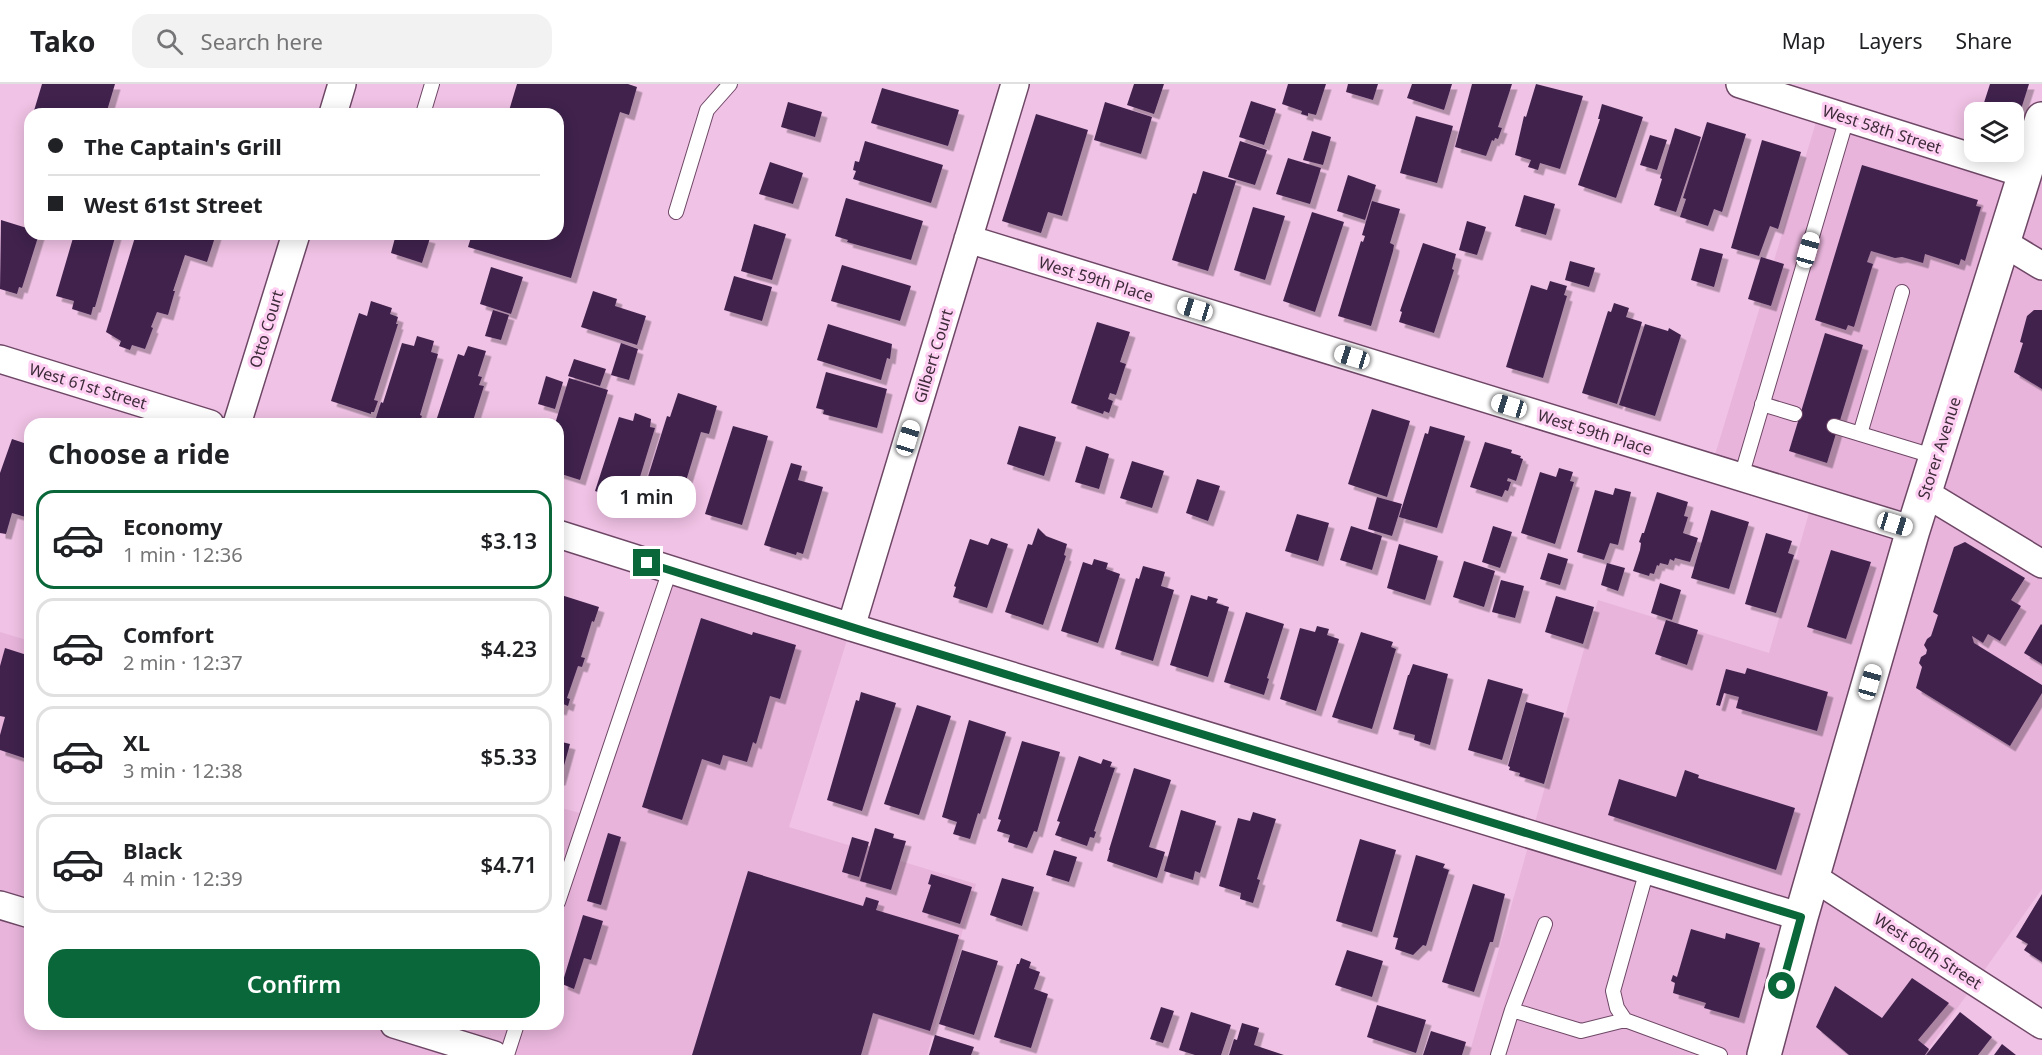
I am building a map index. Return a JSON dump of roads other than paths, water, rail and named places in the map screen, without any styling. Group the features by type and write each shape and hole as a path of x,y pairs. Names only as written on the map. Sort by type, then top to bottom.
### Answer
{"street":[{"path":"335,108 342,84"},
{"name":"Gilbert Court","path":"851,627 1014,84"},
{"name":"West 58th Street","path":"1740,84 2025,174"},
{"name":"Storer Avenue","path":"1764,1055 1801,917 1913,530 2042,119"},
{"name":"West 59th Place","path":"968,239 1913,530"},
{"name":"Otto Court","path":"239,418 294,240"},
{"path":"2004,243 2042,266"},
{"name":"West 61st Street","path":"0,359 191,418"},
{"path":"1925,493 2042,564"},
{"path":"564,536 851,627 1801,917"},
{"name":"West 60th Street","path":"1813,877 2042,1025"},
{"path":"0,905 24,912"},
{"path":"413,1030 494,1055"}],"lane":[{"path":"425,108 432,84"},
{"path":"676,212 707,110 730,84"},
{"path":"1741,477 1847,118"},
{"path":"1860,434 1902,292"},
{"path":"1762,404 1795,414"},
{"path":"1834,426 1936,457"},
{"path":"564,884 670,570"},
{"path":"1625,1020 1617,1008 1613,991 1647,870"},
{"path":"1498,1055 1512,1010 1545,924"},
{"path":"1512,1010 1581,1031 1625,1020 1720,1055"},
{"path":"507,1055 515,1030"}]}
